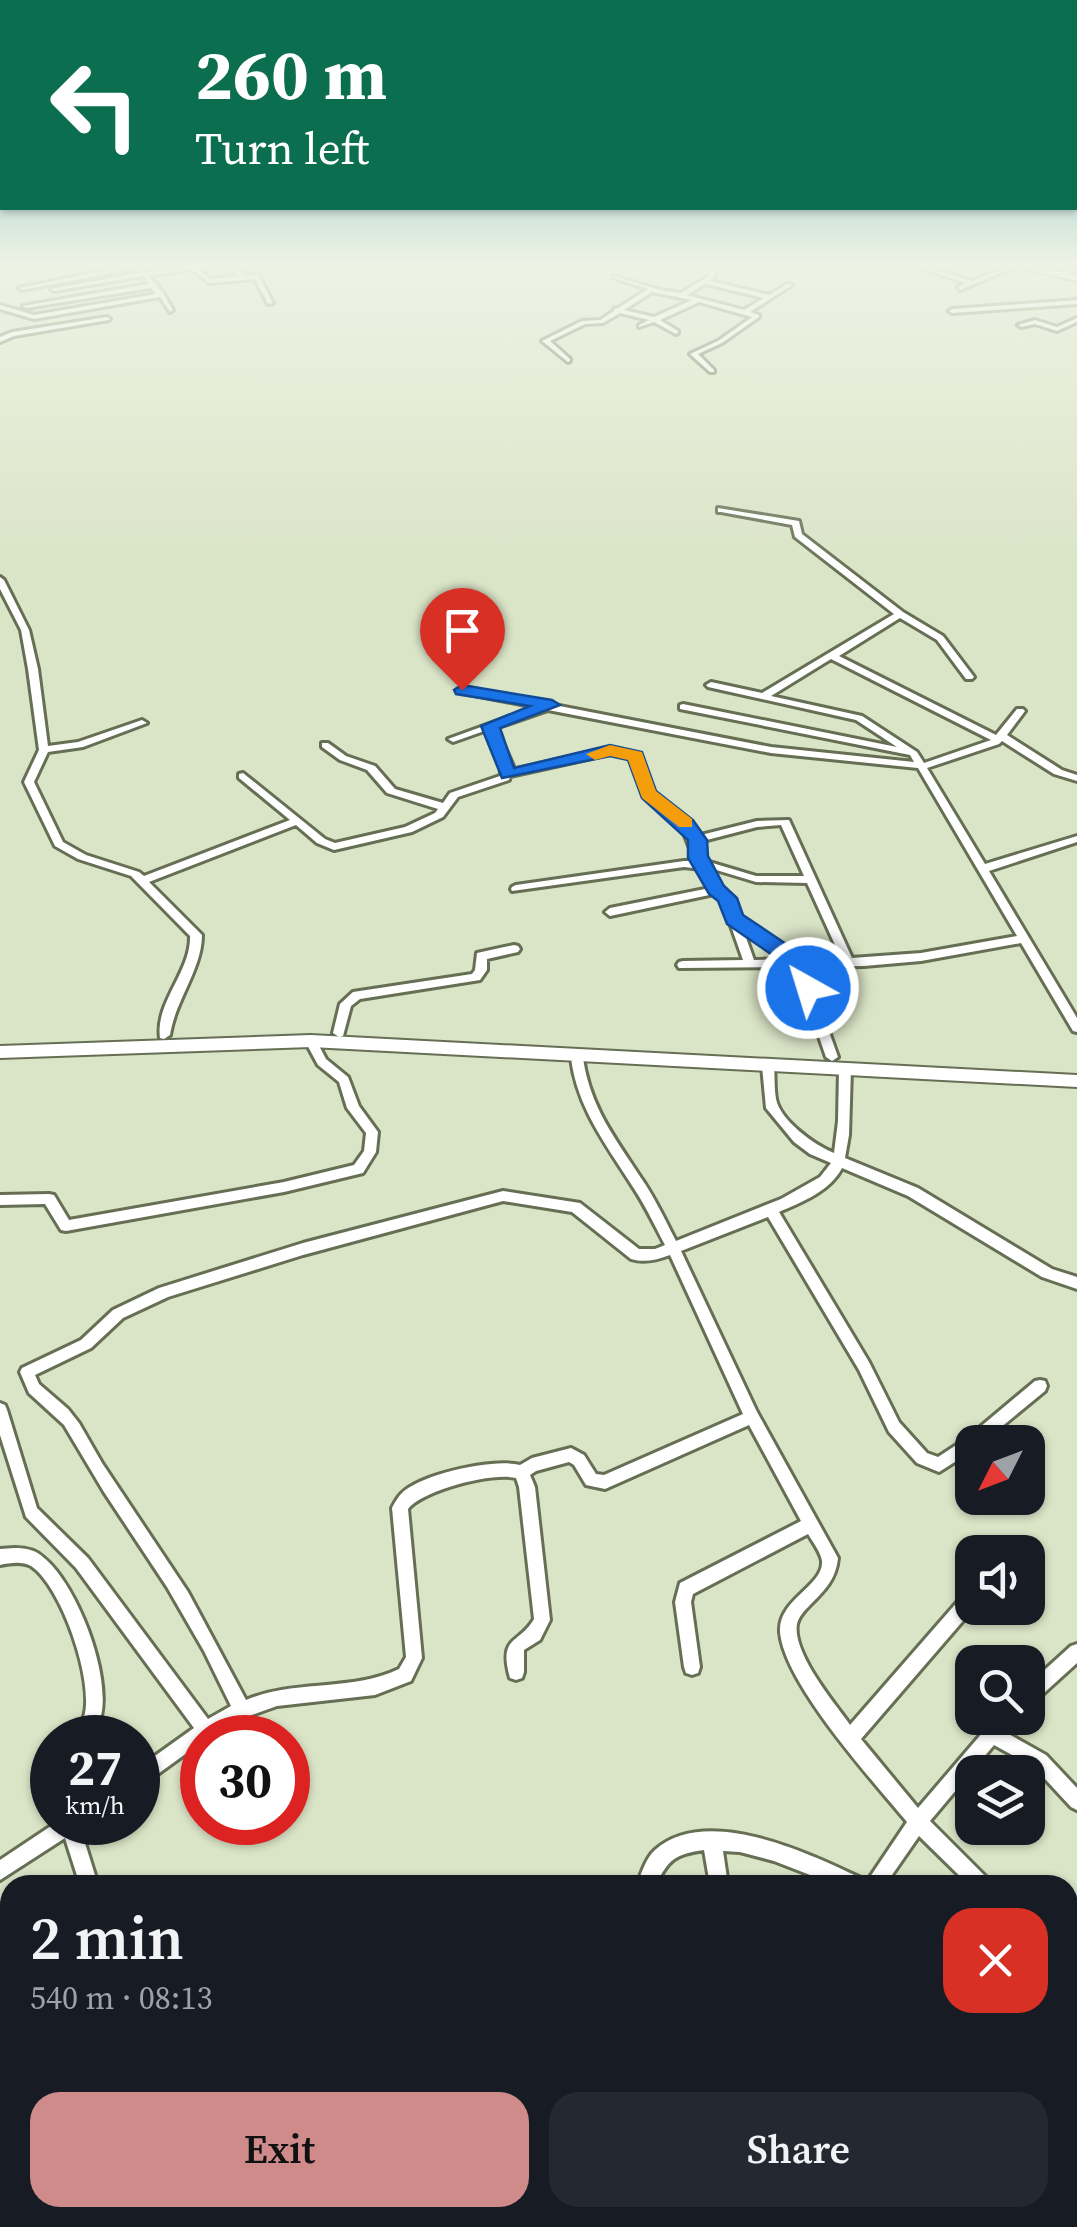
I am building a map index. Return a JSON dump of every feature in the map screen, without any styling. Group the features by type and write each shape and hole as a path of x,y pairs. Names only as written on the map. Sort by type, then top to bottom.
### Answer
{"street":[{"path":"707,367 712,372"},
{"path":"722,510 796,523 798,535 900,614 940,638 970,678"},
{"path":"0,580 24,630 44,750 29,782 59,844 69,852 120,867 144,880 191,927 198,942 168,1006 164,1035"},
{"path":"764,696 900,614"},
{"path":"832,654 1000,738 1058,772 1077,778"},
{"path":"710,685 858,718 914,754 1077,1028"},
{"path":"462,690 771,750 924,766 1000,738 1020,711"},
{"path":"452,739 552,705"},
{"path":"683,707 914,754"},
{"path":"44,750 80,745 142,723"},
{"path":"490,726 508,774"},
{"path":"326,745 344,758 371,768 391,791 444,807"},
{"path":"243,776 328,845 342,846 432,820 454,794 508,774 610,751 628,752 635,756 648,794 687,824 698,840 698,858 705,864 716,890 727,898 750,964"},
{"path":"144,880 298,822"},
{"path":"698,840 757,824 784,822 848,962"},
{"path":"982,869 1077,839"},
{"path":"516,889 672,865 705,864 756,879 810,880"},
{"path":"610,912 716,890"},
{"path":"242,1710 208,1642 101,1478 68,1416 49,1405 28,1380 28,1372 86,1344 118,1314 164,1292 486,1197 564,1202 636,1255 656,1255 822,1185 833,1174 838,1161 838,1063 797,963 734,919"},
{"path":"683,965 921,957 1023,939"},
{"path":"339,1034 346,1004 357,995 476,977 481,970 480,956 514,949"},
{"path":"0,1041 339,1034 1077,1081"},
{"path":"0,1052 311,1041 768,1066 838,1063 1077,1071"},
{"path":"0,1200 49,1199 66,1226 300,1184 358,1169 370,1152 372,1132 353,1108 344,1080 322,1062 311,1041"},
{"path":"576,1058 578,1078 593,1119 653,1208 752,1417 830,1558 830,1568 792,1614 788,1630 793,1651 850,1737 918,1822 972,1875"},
{"path":"768,1066 767,1094 780,1121 815,1151 913,1192 1047,1273 1077,1283"},
{"path":"770,1209 864,1366 894,1427 910,1448 931,1464 939,1464 955,1454"},
{"path":"994,1425 1040,1386"},
{"path":"0,1410 31,1512 82,1563 195,1715"},
{"path":"522,1473 532,1465 571,1455 579,1460 591,1480 605,1482 752,1417"},
{"path":"234,1715 275,1698 357,1690 405,1676 414,1658 400,1508 404,1500 420,1488 508,1469 522,1473"},
{"path":"516,1672 516,1646 534,1634 542,1620 527,1487 522,1473"},
{"path":"692,1667 683,1602 686,1589 810,1525"},
{"path":"0,1556 28,1556 38,1562 68,1605 82,1636 94,1708 91,1715"},
{"path":"850,1737 955,1617"},
{"path":"1045,1681 1077,1652"},
{"path":"881,1875 918,1822 990,1735"},
{"path":"993,1735 1040,1761 1077,1801"},
{"path":"712,1841 717,1875"},
{"path":"648,1875 649,1868 667,1850 712,1841 773,1850 823,1875"},
{"path":"0,1871 40,1845"},
{"path":"78,1845 86,1875"}],"slow traffic":[{"path":"595,754 610,751 635,756 648,794 685,823"}],"route":[{"path":"462,690 552,705 490,726 508,774 610,751 635,756 648,794 687,824 698,840 698,858 705,864 716,890 727,898 734,919 799,963 808,988"}]}
